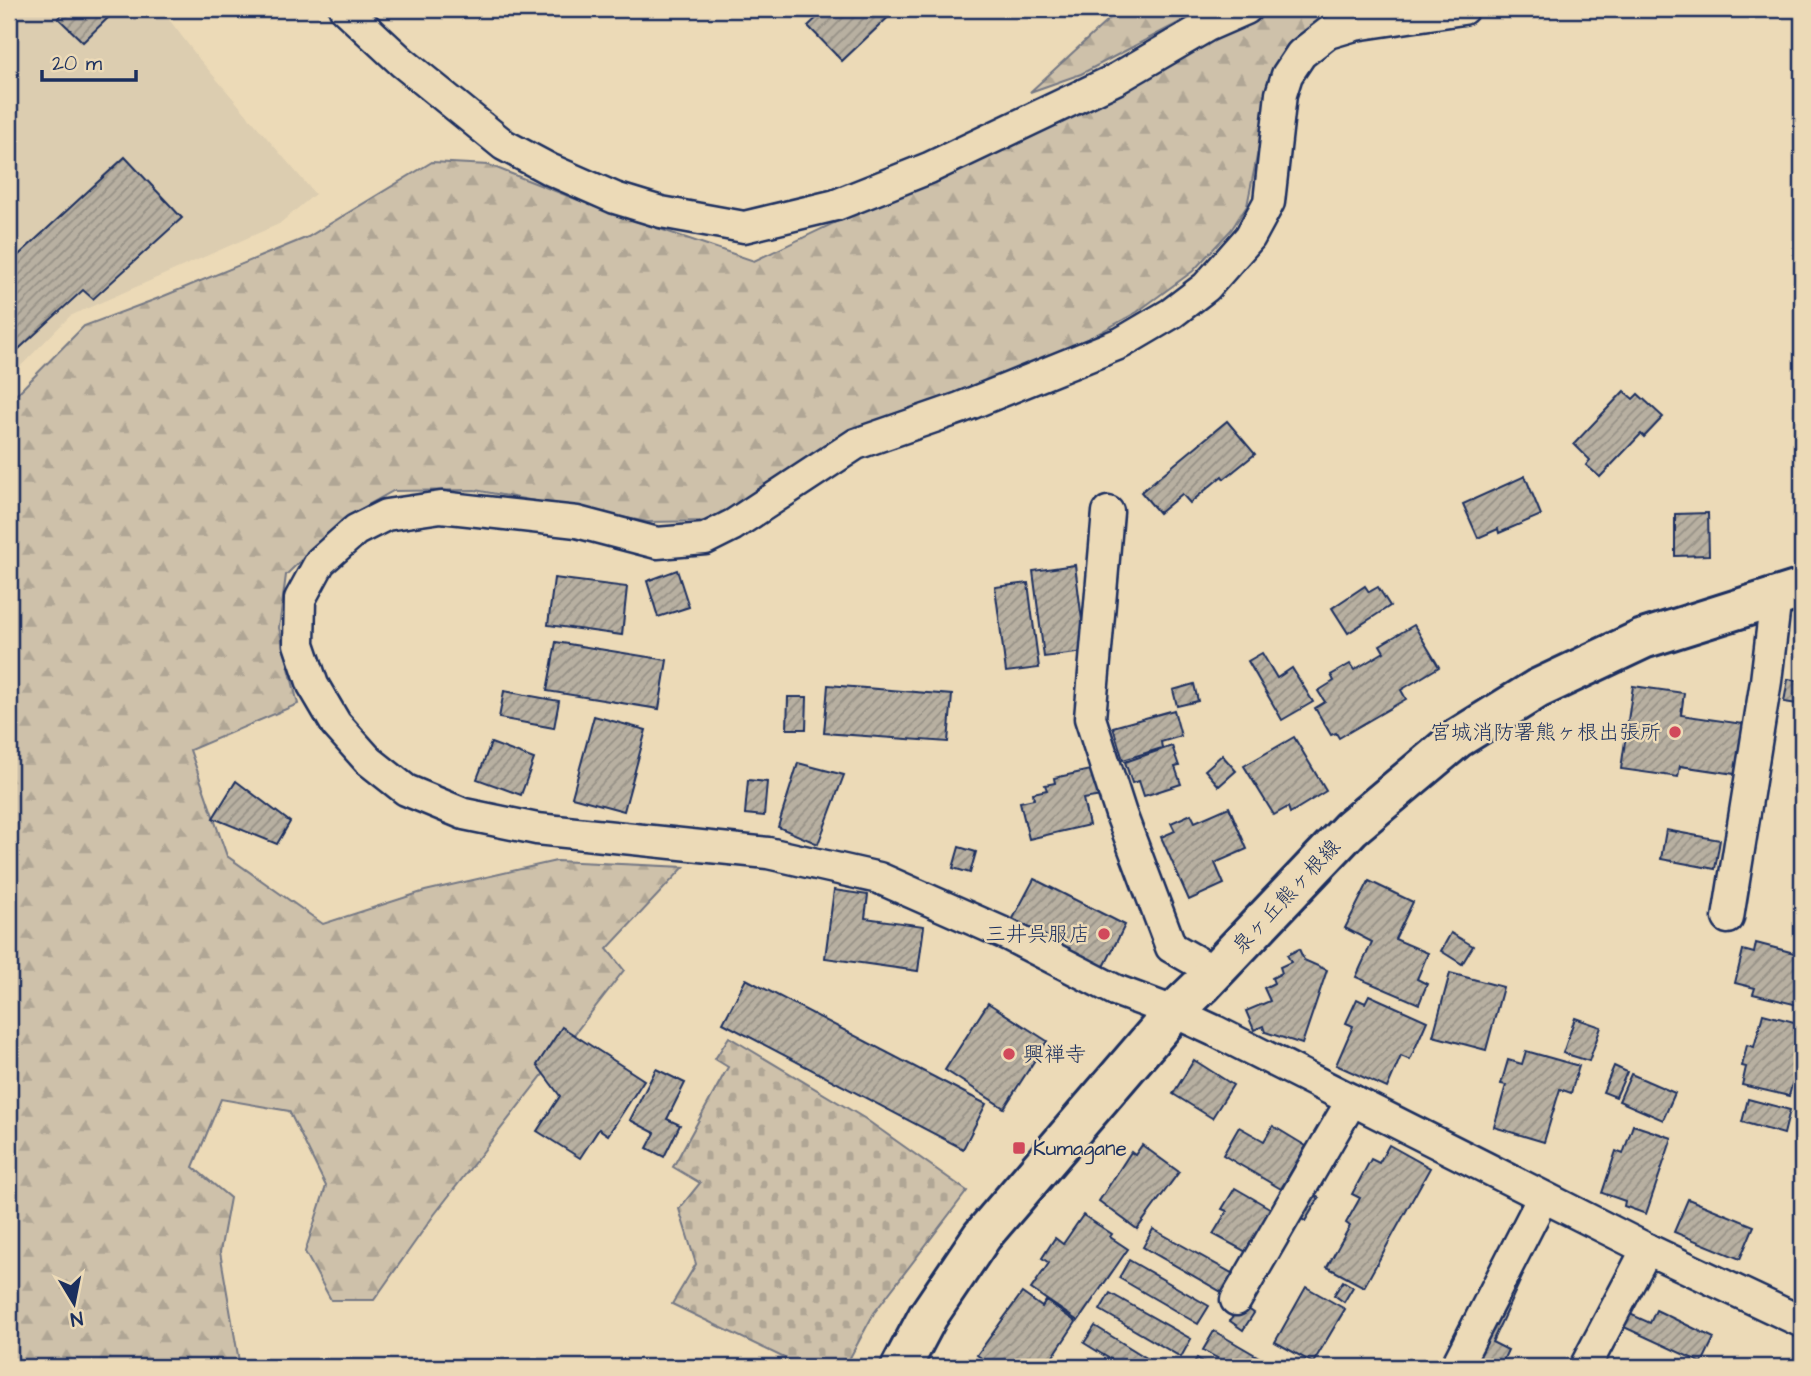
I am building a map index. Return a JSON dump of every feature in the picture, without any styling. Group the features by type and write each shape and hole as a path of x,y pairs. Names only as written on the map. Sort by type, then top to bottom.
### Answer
{"main road":[{"name":"泉ヶ丘熊ヶ根線","path":"901,1367 928,1316 982,1236 1174,1012 1350,828 1458,738 1537,689 1643,639 1789,592"}],"street":[{"path":"345,9 457,108 504,145 549,170 615,198 661,212 744,227 836,205 929,167 1116,79 1208,26 1246,9"},
{"path":"1463,9 1355,25 1328,33 1301,54 1287,75 1281,94 1269,202 1250,237 1206,287 1172,313 1121,343 960,408 856,444 733,525 705,539 657,543 577,522 441,508 386,515 356,530 320,562 300,599 299,645 313,685 336,723 368,760 406,790 464,814 537,829 768,853 879,878 1008,935 1115,990 1174,1012 1647,1249 1802,1322"},
{"path":"1108,512 1090,718 1121,814 1171,947 1215,972"},
{"path":"1728,918 1766,681 1789,592"},
{"path":"1236,1300 1352,1100"},
{"path":"1456,1367 1543,1197"},
{"path":"1584,1367 1647,1249"}],"shaded area":[{"path":"9,9 161,9 200,60 315,194 279,224 70,316 9,378"}],"green space":[{"path":"1120,9 1205,9 1081,74 1030,92"},
{"path":"1280,9 1383,9 1270,91 1247,206 1231,230 1193,271 1137,312 1054,358 830,448 710,521 648,522 475,490 393,491 343,519 286,575 279,628 298,704 190,750 227,856 323,924 425,891 556,861 684,867 607,949 624,970 434,1215 374,1300 331,1300 305,1252 326,1186 289,1111 221,1099 193,1167 230,1198 220,1252 240,1367 9,1367 9,402 84,326 308,237 432,162 489,165 601,209 754,261 1068,112 1197,45"},
{"path":"729,1037 864,1118 967,1191 874,1313 845,1367 803,1367 672,1304 696,1264 679,1209 700,1183 673,1167 728,1067 715,1059"}],"building":[{"path":"68,9 105,9 111,15 83,42 58,18"},
{"path":"826,9 897,9 842,61 808,26"},
{"path":"125,157 182,218 93,299 83,290 9,358 9,264"},
{"path":"1624,391 1633,399 1638,394 1663,417 1644,437 1641,434 1600,477 1586,465 1590,460 1574,444"},
{"path":"1227,421 1255,454 1224,479 1222,476 1190,503 1182,494 1159,513 1141,492"},
{"path":"1525,476 1541,515 1499,533 1498,529 1478,538 1463,504"},
{"path":"1708,513 1709,555 1675,556 1675,514"},
{"path":"1075,565 1086,652 1044,657 1033,571"},
{"path":"677,570 689,607 658,617 647,581"},
{"path":"554,578 627,587 622,635 548,625"},
{"path":"1028,583 1039,668 1006,672 995,587"},
{"path":"1365,586 1369,592 1378,587 1390,606 1348,633 1332,608"},
{"path":"1414,625 1439,667 1401,690 1406,699 1339,738 1336,733 1331,735 1315,708 1325,702 1318,691 1334,681 1331,675 1350,664 1354,670 1384,652 1380,645"},
{"path":"556,642 667,660 659,709 547,691"},
{"path":"1262,653 1277,678 1292,668 1313,702 1282,720 1248,661"},
{"path":"1788,679 1802,681 1798,704 1784,702"},
{"path":"1194,684 1198,701 1177,706 1173,690"},
{"path":"828,685 952,695 948,742 824,733"},
{"path":"1633,686 1684,693 1681,715 1743,724 1735,774 1680,766 1678,777 1621,769"},
{"path":"504,691 559,701 554,728 499,718"},
{"path":"788,697 807,697 806,729 787,729"},
{"path":"1174,710 1181,736 1161,742 1162,748 1123,760 1113,727"},
{"path":"594,716 646,730 624,811 572,797"},
{"path":"1294,737 1326,791 1290,813 1288,807 1274,815 1244,766"},
{"path":"491,743 534,759 521,795 477,779"},
{"path":"1172,746 1179,766 1175,767 1181,784 1144,796 1139,781 1132,783 1125,762"},
{"path":"1222,755 1236,771 1219,786 1205,770"},
{"path":"798,763 844,775 818,844 778,827"},
{"path":"1095,769 1102,796 1083,799 1089,825 1029,839 1020,802 1034,799 1033,793 1047,790 1045,785 1055,783 1054,778"},
{"path":"748,780 767,782 764,816 745,814"},
{"path":"236,781 290,822 277,844 213,818"},
{"path":"1229,807 1247,849 1215,863 1224,884 1189,900 1161,837 1175,831 1171,823 1191,814 1195,822"},
{"path":"1666,830 1720,840 1715,869 1661,859"},
{"path":"959,847 976,852 970,873 953,868"},
{"path":"1034,879 1125,925 1101,973 1009,926"},
{"path":"1369,881 1413,902 1395,939 1428,953 1417,979 1427,984 1419,1004 1356,977 1372,942 1345,928"},
{"path":"834,890 868,895 865,918 924,926 918,971 825,958"},
{"path":"1451,933 1473,946 1462,964 1441,951"},
{"path":"1756,943 1802,955 1802,1006 1753,994 1755,988 1735,983 1743,950 1754,953"},
{"path":"1299,949 1304,960 1327,970 1302,1044 1265,1032 1263,1026 1254,1030 1246,1011 1270,1001 1264,988 1274,983 1272,978 1282,973 1280,967 1291,962 1287,955"},
{"path":"1450,973 1503,987 1486,1050 1433,1036"},
{"path":"746,979 986,1104 963,1149 723,1023"},
{"path":"1369,995 1427,1021 1410,1060 1401,1056 1387,1088 1336,1065 1353,1026 1346,1023 1357,999 1365,1003"},
{"path":"988,1003 1047,1041 1004,1108 945,1070"},
{"path":"1763,1014 1802,1024 1802,1046 1789,1096 1742,1085 1746,1067 1742,1066 1747,1045 1754,1047"},
{"path":"1575,1018 1601,1027 1589,1061 1563,1053"},
{"path":"562,1027 644,1080 608,1135 599,1129 580,1158 537,1131 560,1096 537,1065"},
{"path":"1526,1051 1579,1066 1571,1093 1560,1089 1544,1142 1494,1127 1506,1085 1501,1084 1508,1060 1522,1064"},
{"path":"1194,1060 1233,1085 1212,1118 1173,1094"},
{"path":"1614,1066 1627,1072 1616,1097 1603,1092"},
{"path":"656,1069 685,1083 667,1119 680,1125 664,1157 647,1148 655,1133 630,1120"},
{"path":"1631,1074 1675,1093 1663,1120 1619,1101"},
{"path":"1748,1099 1790,1110 1784,1134 1742,1122"},
{"path":"1633,1125 1672,1138 1646,1214 1624,1206 1625,1201 1602,1193 1616,1151 1623,1154"},
{"path":"1273,1126 1306,1146 1281,1189 1223,1155 1239,1127 1264,1141"},
{"path":"1142,1145 1179,1172 1137,1229 1099,1201 1131,1152 1135,1155"},
{"path":"1389,1145 1430,1168 1364,1287 1327,1267 1350,1226 1346,1223 1360,1198 1352,1194 1371,1159 1379,1163"},
{"path":"1235,1188 1273,1210 1248,1253 1213,1234 1227,1211 1222,1209"},
{"path":"1308,1191 1319,1198 1305,1221 1294,1214"},
{"path":"1688,1199 1754,1226 1740,1259 1674,1232"},
{"path":"1083,1215 1112,1234 1110,1237 1128,1249 1078,1321 1031,1289 1049,1263 1042,1258 1055,1238 1063,1244"},
{"path":"1153,1229 1235,1275 1225,1294 1143,1247"},
{"path":"1129,1260 1209,1306 1198,1324 1119,1278"},
{"path":"1515,1271 1523,1275 1492,1342 1508,1350 1500,1367 1481,1367 1472,1363"},
{"path":"1343,1281 1353,1287 1344,1302 1334,1295"},
{"path":"1306,1287 1345,1309 1313,1363 1275,1342"},
{"path":"1022,1293 1042,1307 1046,1301 1076,1322 1046,1367 994,1367 977,1355"},
{"path":"1110,1293 1191,1339 1181,1357 1100,1310"},
{"path":"1241,1304 1254,1313 1243,1330 1230,1321"},
{"path":"1656,1310 1714,1338 1702,1363 1624,1327 1630,1314 1650,1323"},
{"path":"1095,1326 1161,1367 1123,1367 1084,1343"},
{"path":"1214,1331 1276,1367 1233,1367 1203,1350"},
{"path":"1197,1358 1212,1367 1191,1367"}],"place":[{"name":"宮城消防署熊ヶ根出張所","path":"1675,732"},
{"name":"三井呉服店","path":"1104,934"},
{"name":"興禅寺","path":"1009,1054"},
{"name":"Kumagane","path":"1019,1148"}]}
